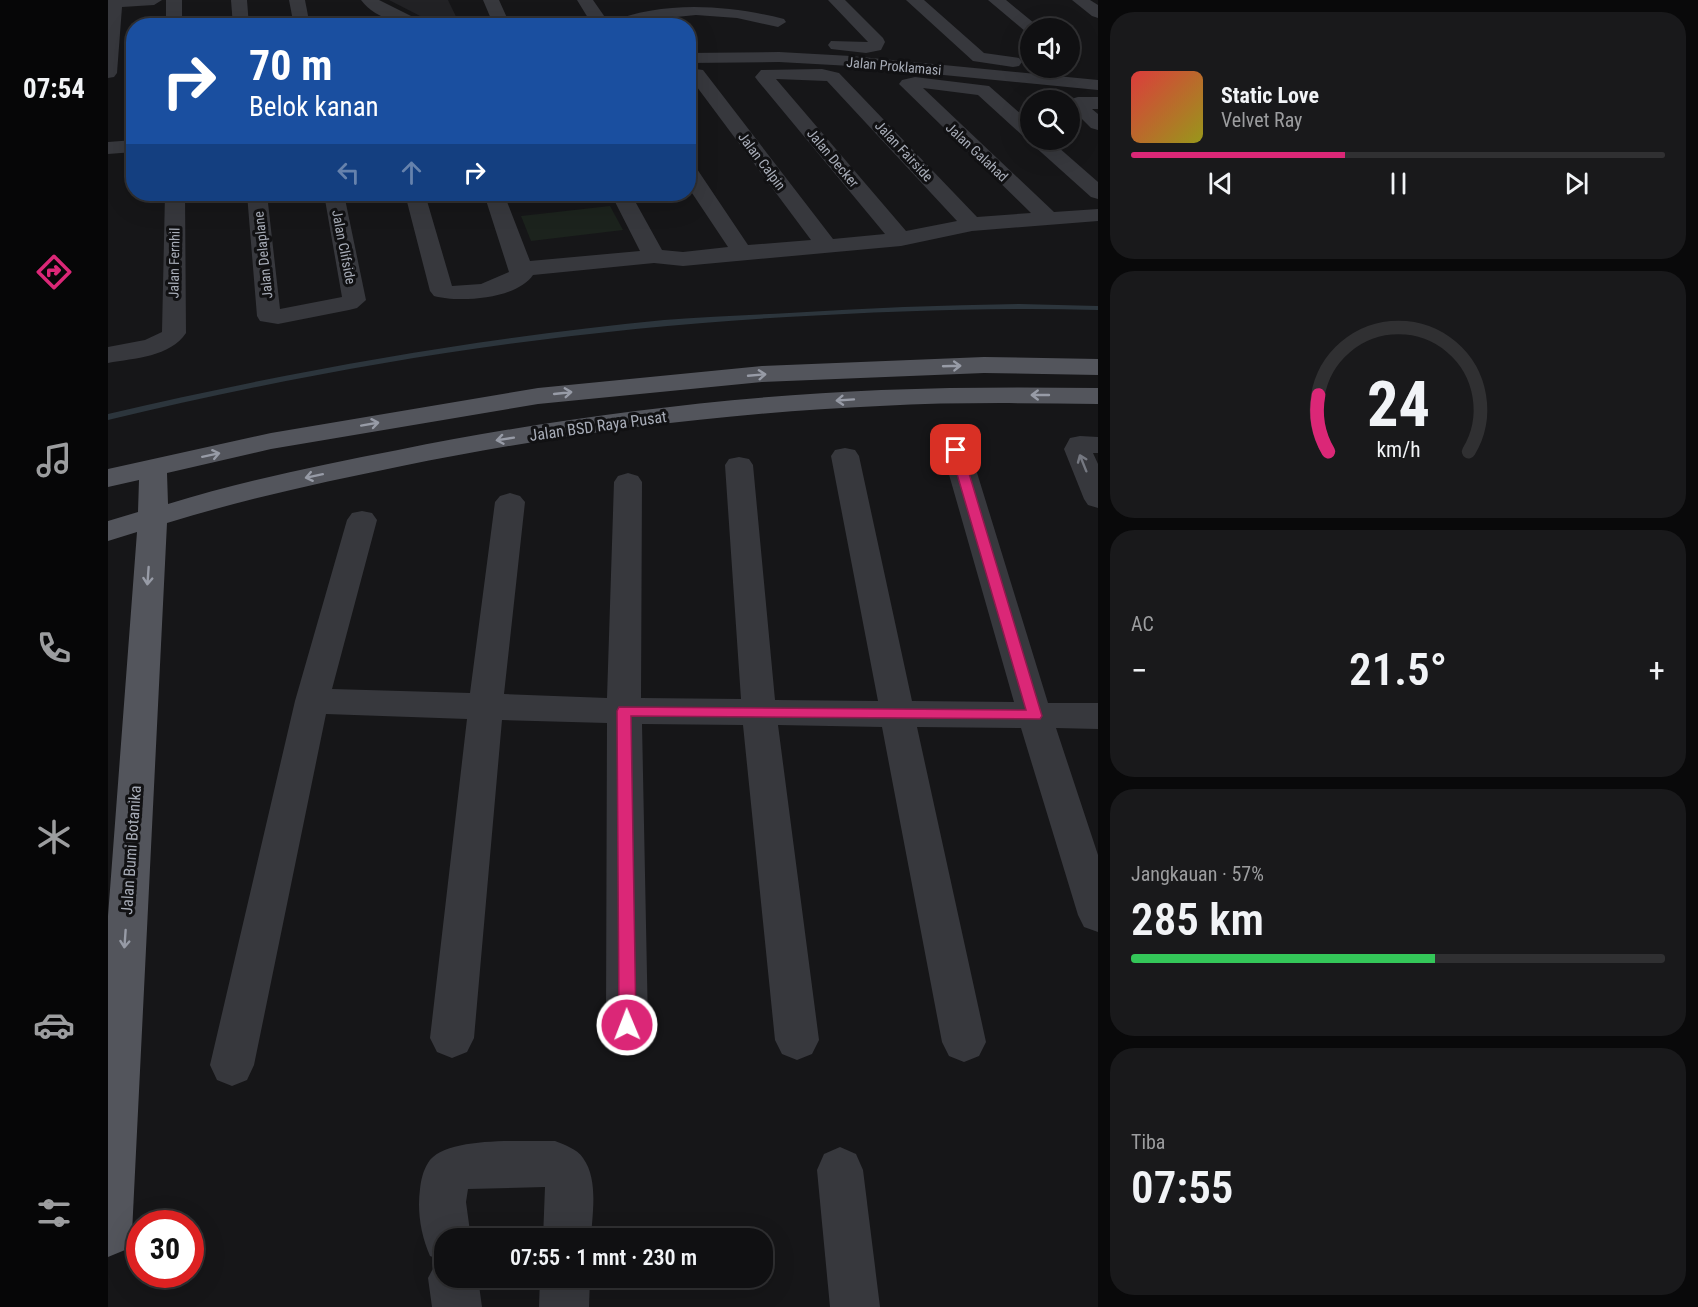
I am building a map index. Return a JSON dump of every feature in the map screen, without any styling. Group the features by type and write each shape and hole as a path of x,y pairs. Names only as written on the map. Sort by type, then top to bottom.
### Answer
{"main road":[{"name":"Jalan BSD Raya Pusat","path":"108,478 271,441 538,396 762,374 984,365 1098,367"},
{"name":"Jalan BSD Raya Pusat","path":"108,531 273,485 442,449 652,417 871,398 983,395 1098,396"},
{"name":"Jalan Bumi Botanika","path":"108,1233 153,518 153,467"}],"street":[{"path":"108,73 112,2 154,0"},
{"path":"174,0 174,18"},
{"path":"239,0 240,18"},
{"path":"297,0 300,18"},
{"path":"369,0 381,9 403,18"},
{"path":"491,0 500,18"},
{"path":"585,0 597,18"},
{"path":"758,0 778,22 783,38 866,48 875,46 877,42 836,0"},
{"path":"914,0 979,57 1020,63"},
{"path":"996,0 1020,19"},
{"path":"1080,0 1098,13"},
{"path":"639,18 674,5 710,9 778,22"},
{"path":"721,38 725,58"},
{"path":"696,58 701,39"},
{"name":"Jalan Proklamasi","path":"696,65 725,58 779,57 851,61 1098,85"},
{"name":"Jalan Calpin","path":"696,69 826,245"},
{"name":"Jalan Fairside","path":"764,77 771,73 811,74 827,75 835,79 972,224"},
{"name":"Jalan Decker","path":"764,77 901,239"},
{"name":"Jalan Galahad","path":"1020,123 986,92 915,82 910,82 908,86 1047,217"},
{"path":"1098,103 1078,103 1079,107 1098,124"},
{"path":"108,148 126,147"},
{"path":"1050,150 1098,193"},
{"path":"696,182 742,252"},
{"name":"Jalan Fernhil","path":"108,355 156,345 167,341 174,333 175,201"},
{"name":"Jalan Delaplane","path":"258,201 269,316 289,315 350,303 354,300"},
{"name":"Jalan Clifside","path":"335,201 354,300"},
{"path":"417,201 442,291 456,294 490,288 521,275 522,269 497,201"},
{"path":"625,201 654,256"},
{"path":"522,269 654,256 683,259 901,239 972,224 1098,215"},
{"path":"1098,444 1080,444 1078,449 1098,499"},
{"path":"956,450 1035,716 1098,915"},
{"path":"845,456 964,1042"},
{"path":"739,465 759,711 797,1040"},
{"path":"627,1025 624,711 628,482"},
{"path":"452,1038 486,706 510,502"},
{"path":"232,1065 312,700 362,520"},
{"path":"312,700 624,711 1098,716"},
{"path":"446,1228 442,1202 445,1177 462,1166 555,1164 567,1175 569,1194 567,1228"},
{"path":"840,1170 855,1307"},
{"path":"455,1288 458,1307"},
{"path":"564,1307 565,1288"}],"shaded area":[{"path":"389,0 448,0 457,18 424,18"},
{"path":"610,206 623,230 531,241 521,216"}],"waterway":[{"path":"108,417 314,372 453,349 592,330 708,319 904,309 1020,306 1098,308"}],"route":[{"path":"627,1025 624,711 1035,716 956,450"}]}
